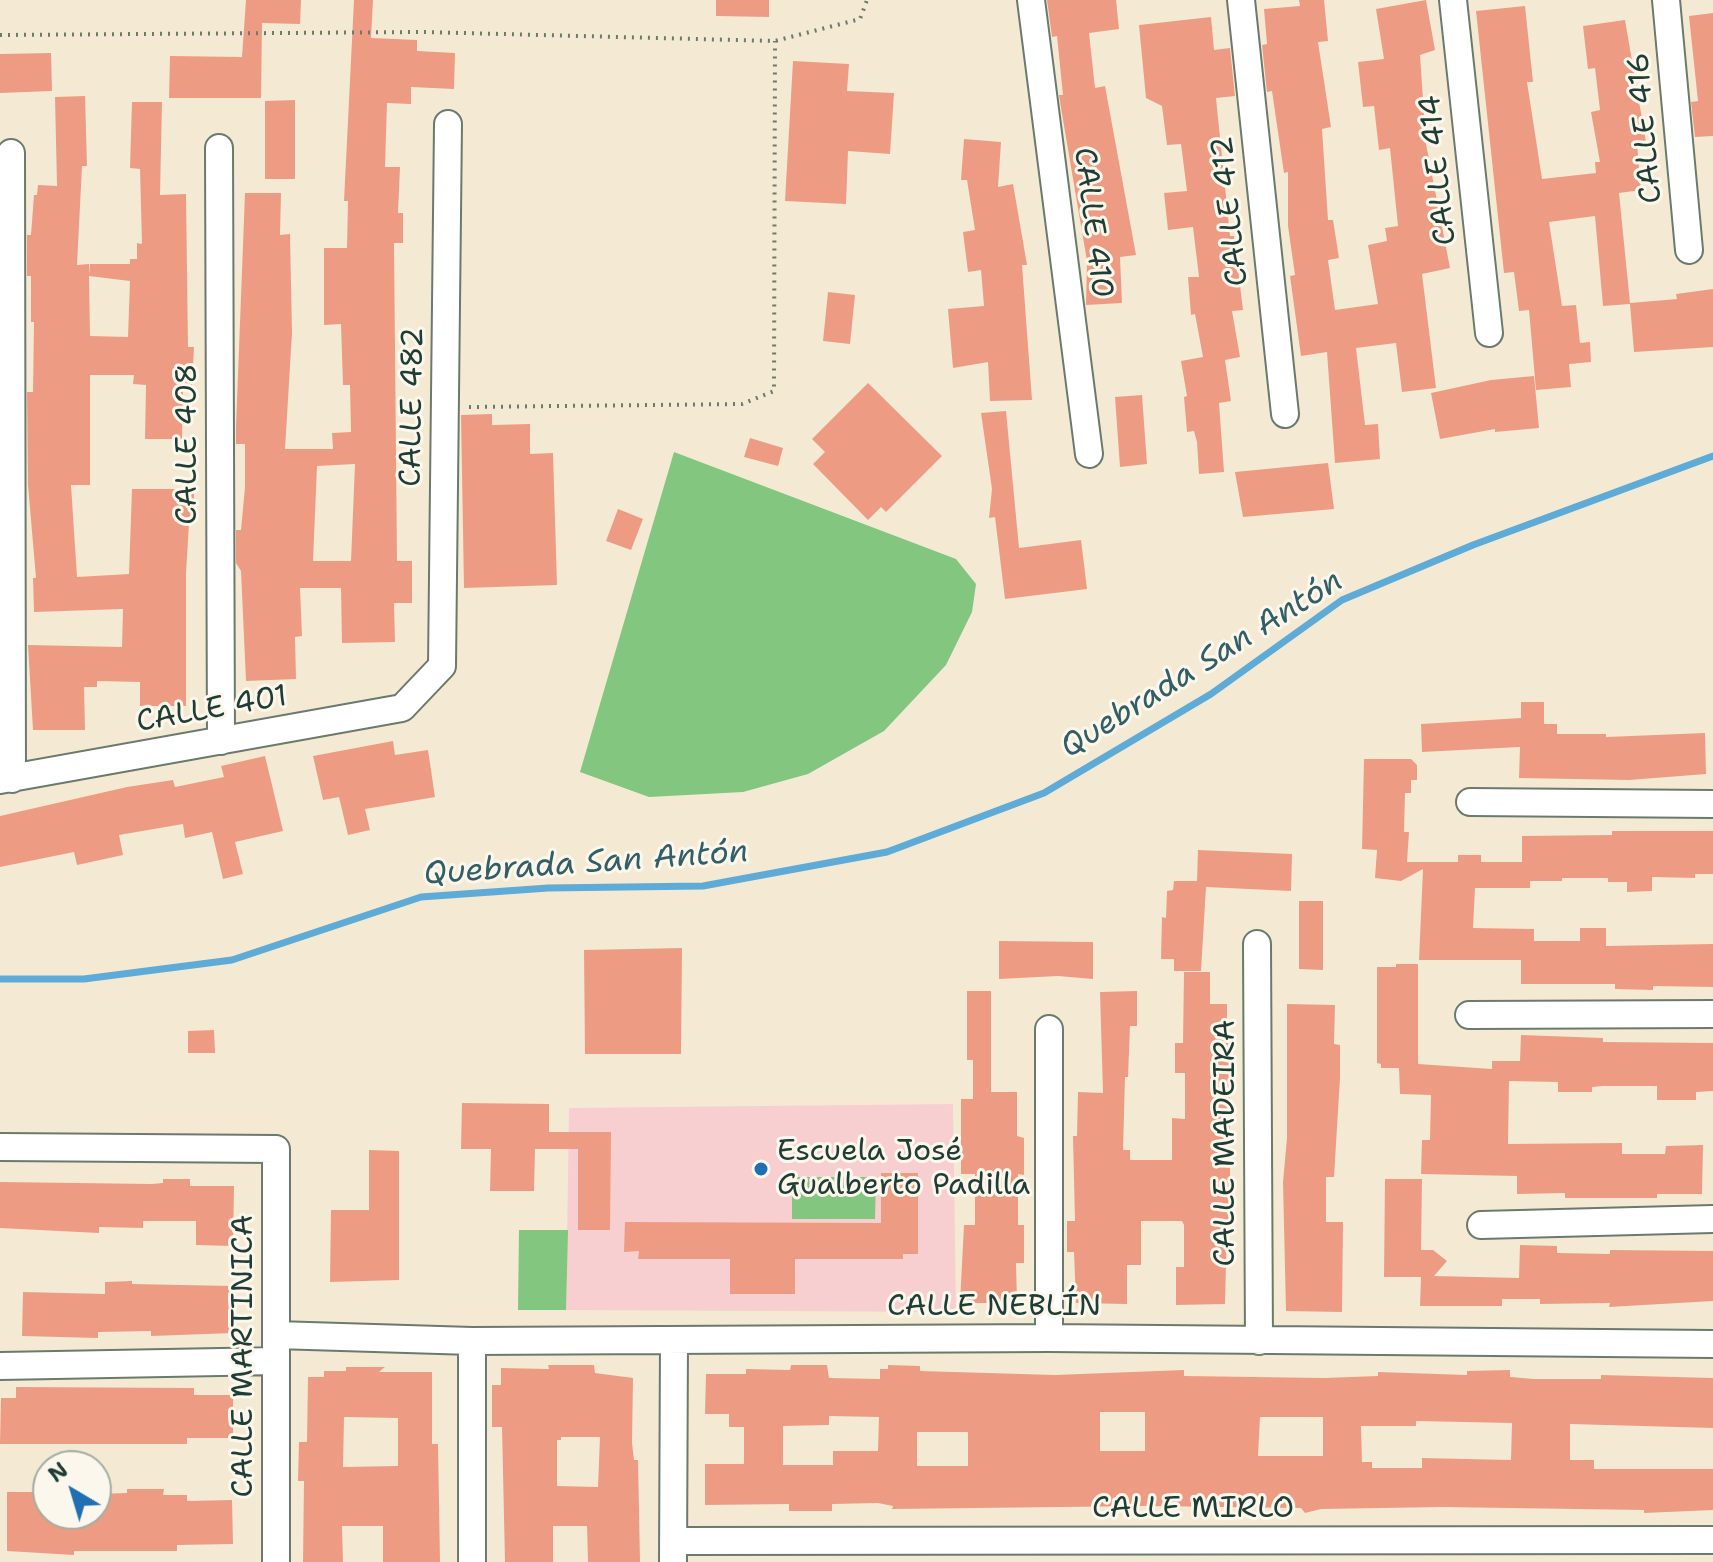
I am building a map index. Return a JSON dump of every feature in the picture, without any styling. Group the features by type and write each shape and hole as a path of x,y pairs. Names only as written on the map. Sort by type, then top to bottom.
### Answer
{"street":[{"name":"CALLE 410","path":"1031,0 1089,454"},
{"name":"CALLE 412","path":"1241,0 1285,414"},
{"name":"CALLE 414","path":"1453,0 1489,333"},
{"name":"CALLE 416","path":"1666,0 1689,250"},
{"name":"CALLE 482","path":"426,684 442,666 448,124"},
{"name":"CALLE 408","path":"219,148 221,741"},
{"path":"6,779 11,153"},
{"name":"CALLE 401","path":"6,779 402,708 426,684"},
{"path":"1470,802 1713,804"},
{"name":"CALLE MADEIRA","path":"1257,944 1259,1341"},
{"path":"1469,1015 1713,1014"},
{"path":"1049,1029 1049,1338"},
{"name":"CALLE MARTINICA","path":"0,1147 276,1149 276,1562"},
{"path":"1481,1225 1713,1219"},
{"name":"CALLE NEBLÍN","path":"276,1335 472,1341 1049,1338 1713,1344"},
{"path":"673,1552 674,1340"},
{"path":"472,1341 472,1562"},
{"path":"0,1366 276,1361"},
{"name":"CALLE MIRLO","path":"673,1552 1713,1540"}],"path":[{"path":"0,35 423,32 775,41 860,19 867,0"},
{"path":"445,408 742,404 774,391 775,41"}],"shaded area":[{"name":"Escuela José Gualberto Padilla","path":"953,1104 956,1312 566,1310 569,1108"}],"green space":[{"path":"674,452 956,559 976,584 972,612 946,665 884,731 808,774 743,792 649,797 580,772"},
{"path":"792,1177 876,1177 875,1219 792,1219"},
{"path":"519,1230 568,1230 566,1310 518,1310"}],"building":[{"path":"246,0 301,0 300,24 262,23 261,98 169,98 170,56 242,57"},
{"path":"354,0 373,0 371,38 417,40 417,51 455,53 454,89 411,87 411,104 387,103 385,167 400,167 398,213 403,213 403,243 394,243 397,561 412,561 412,603 394,603 395,642 342,643 341,588 300,588 302,636 295,637 296,679 246,681 241,571 236,563 236,530 241,530 245,487 245,444 236,444 236,426 245,193 281,193 280,235 290,234 292,333 285,449 333,449 332,433 351,432 350,385 343,385 341,324 324,325 324,248 347,248 348,201 344,201","holes":["355,464 351,561 313,561 317,466"]},
{"path":"716,0 769,0 769,17 716,16"},
{"path":"1047,0 1116,0 1119,29 1089,33 1095,88 1105,86 1136,255 1120,257 1122,303 1086,305 1087,261 1059,95 1063,95 1057,36 1052,37"},
{"path":"1299,0 1324,0 1328,41 1318,42 1331,127 1322,129 1328,220 1333,220 1339,258 1328,260 1335,310 1378,304 1368,245 1387,241 1385,228 1398,226 1390,148 1379,150 1374,106 1363,107 1358,62 1384,59 1376,9 1426,0 1435,50 1420,55 1426,144 1450,268 1422,274 1436,388 1402,392 1396,343 1356,348 1365,425 1378,424 1380,459 1335,463 1327,352 1301,356 1290,276 1295,275 1288,226 1288,172 1284,173 1272,91 1267,92 1262,45 1267,44 1264,9 1300,6"},
{"path":"1525,6 1533,82 1527,82 1542,179 1596,173 1595,162 1600,162 1591,112 1600,110 1595,68 1588,69 1583,26 1625,20 1646,142 1637,144 1641,190 1619,193 1630,303 1677,299 1676,294 1713,289 1713,347 1634,352 1630,304 1603,306 1595,216 1549,222 1562,306 1576,305 1580,343 1590,342 1591,362 1569,364 1571,387 1536,390 1529,310 1519,311 1514,272 1504,273 1476,11"},
{"path":"1713,13 1713,136 1695,137 1691,102 1698,101 1689,16"},
{"path":"1211,17 1214,50 1230,48 1235,96 1216,98 1230,236 1234,236 1243,310 1232,311 1240,357 1225,360 1231,401 1219,403 1224,472 1199,474 1194,431 1187,432 1184,397 1187,396 1181,361 1203,357 1195,314 1191,315 1188,277 1199,277 1193,227 1168,230 1164,193 1187,191 1181,144 1167,145 1162,106 1146,98 1139,25"},
{"path":"51,53 52,91 0,93 0,54"},
{"path":"793,61 849,64 847,91 894,93 890,154 848,151 846,204 785,201"},
{"path":"85,96 87,166 82,166 77,265 89,264 89,275 90,264 130,264 130,259 137,259 137,243 142,244 140,169 130,168 132,102 162,102 160,195 186,194 188,347 194,347 192,386 183,386 182,439 145,439 146,385 133,384 134,375 90,375 90,485 71,485 77,577 129,574 132,489 194,489 194,524 189,524 186,573 186,706 140,706 140,682 97,681 97,687 84,687 85,730 33,730 28,645 122,647 123,609 34,612 33,578 36,578 28,485 27,392 33,392 34,322 31,322 31,276 27,276 27,235 31,235 34,195 37,195 38,185 57,186 55,97","holes":["89,276 130,281 128,337 90,336"]},
{"path":"295,100 295,179 265,179 265,101"},
{"path":"964,139 1001,142 998,187 1013,184 1027,265 1022,265 1032,400 990,401 988,362 953,368 948,309 984,306 981,270 968,272 963,232 975,230 967,180 961,180"},
{"path":"828,292 855,295 850,344 823,341"},
{"path":"1534,376 1539,428 1495,432 1495,429 1440,439 1431,393 1491,380"},
{"path":"868,383 942,456 886,512 881,507 868,520 813,464 825,452 812,439"},
{"path":"1142,395 1147,464 1120,467 1115,397"},
{"path":"1006,411 1019,548 1081,540 1087,589 1005,599 995,517 989,518 992,489 981,413"},
{"path":"492,414 492,425 530,424 530,454 553,453 557,585 464,588 461,415"},
{"path":"750,438 783,448 778,466 744,457"},
{"path":"1328,463 1334,509 1243,517 1235,472"},
{"path":"618,509 643,519 631,550 606,541"},
{"path":"1521,702 1544,702 1544,724 1557,724 1557,734 1606,734 1606,737 1705,733 1706,774 1629,780 1519,778 1520,747 1422,752 1421,724 1521,718"},
{"path":"393,741 395,755 428,750 435,797 365,809 370,830 348,835 339,797 323,800 313,756"},
{"path":"265,756 283,831 235,842 243,874 223,879 212,832 185,838 183,824 119,835 123,855 77,865 74,852 0,867 0,816 127,787 173,780 175,787 224,777 221,766"},
{"path":"1364,759 1411,759 1417,765 1417,780 1411,780 1411,793 1405,793 1404,832 1409,832 1407,862 1458,862 1458,855 1481,855 1481,862 1522,862 1522,836 1612,835 1612,831 1713,831 1713,874 1695,874 1695,878 1652,877 1652,891 1627,892 1627,882 1608,882 1608,878 1530,881 1530,888 1475,888 1473,928 1534,929 1534,941 1580,941 1580,928 1606,928 1606,946 1713,944 1713,987 1653,986 1653,990 1615,989 1615,984 1521,984 1521,960 1419,960 1423,869 1401,881 1375,878 1377,850 1362,849"},
{"path":"1198,850 1292,854 1291,891 1206,887 1201,971 1174,971 1174,959 1161,959 1162,917 1166,918 1167,891 1173,890 1174,881 1197,881"},
{"path":"1299,901 1323,901 1323,970 1299,969"},
{"path":"999,941 1093,942 1093,979 1058,976 999,979"},
{"path":"682,948 681,1054 585,1054 584,950"},
{"path":"1396,964 1418,964 1418,1064 1492,1069 1492,1061 1520,1061 1521,1035 1603,1038 1603,1042 1713,1043 1713,1091 1696,1092 1696,1100 1657,1100 1657,1086 1603,1086 1592,1087 1592,1092 1558,1092 1558,1082 1509,1081 1508,1144 1622,1143 1622,1154 1665,1154 1666,1146 1703,1145 1702,1194 1657,1194 1657,1198 1565,1198 1565,1193 1517,1194 1517,1176 1421,1174 1422,1140 1430,1140 1431,1095 1400,1094 1399,1068 1381,1068 1381,1064 1377,1063 1377,967 1396,967"},
{"path":"1184,972 1210,972 1210,1004 1227,1004 1227,1043 1230,1043 1230,1221 1227,1221 1225,1304 1176,1305 1176,1267 1184,1267 1182,1221 1141,1221 1141,1265 1127,1265 1127,1304 1076,1303 1074,1252 1067,1252 1067,1221 1075,1221 1073,1136 1077,1136 1078,1092 1103,1093 1100,992 1137,991 1137,1026 1130,1026 1128,1077 1125,1077 1123,1150 1130,1150 1130,1160 1172,1160 1172,1118 1185,1119 1185,1073 1175,1073 1175,1043 1183,1043"},
{"path":"967,991 991,991 991,1092 1017,1092 1017,1136 1024,1138 1024,1175 1018,1174 1018,1225 1024,1225 1024,1263 1016,1263 1017,1303 960,1303 964,1225 975,1225 975,1174 961,1174 961,1099 973,1099 973,1060 967,1060"},
{"path":"1287,1004 1335,1005 1334,1044 1340,1045 1340,1078 1334,1177 1326,1177 1326,1222 1343,1222 1342,1312 1286,1311 1283,1182 1287,1138"},
{"path":"214,1030 215,1053 188,1053 188,1031"},
{"path":"462,1103 549,1104 549,1132 611,1132 610,1230 578,1230 578,1149 535,1149 534,1191 490,1191 491,1149 461,1149"},
{"path":"369,1150 399,1151 399,1280 330,1282 331,1210 369,1210"},
{"path":"881,1173 918,1173 918,1254 903,1254 903,1259 795,1259 795,1294 730,1294 730,1259 638,1259 639,1251 624,1252 625,1222 881,1223"},
{"path":"163,1179 190,1179 190,1186 234,1186 233,1246 196,1245 196,1221 143,1221 143,1228 99,1227 99,1233 0,1228 0,1182 152,1184 163,1183"},
{"path":"1385,1179 1422,1179 1421,1250 1433,1250 1447,1261 1434,1276 1519,1278 1520,1245 1557,1246 1557,1253 1713,1251 1713,1301 1609,1307 1610,1303 1540,1304 1540,1299 1502,1299 1502,1306 1420,1306 1421,1277 1384,1277"},
{"path":"132,1281 132,1284 233,1286 234,1333 151,1336 151,1331 98,1332 98,1338 22,1336 23,1292 105,1294 105,1282"},
{"path":"548,1365 594,1365 595,1373 633,1378 632,1443 634,1460 638,1460 640,1562 588,1562 587,1526 553,1526 553,1562 505,1562 502,1427 492,1427 492,1385 501,1385 501,1368 549,1369","holes":["561,1437 600,1437 598,1487 557,1486 557,1440"]},
{"path":"791,1365 827,1365 829,1378 880,1379 880,1369 888,1369 888,1365 920,1366 920,1371 1055,1375 1184,1370 1184,1376 1324,1378 1378,1376 1378,1372 1467,1375 1467,1371 1510,1370 1510,1377 1534,1379 1601,1379 1601,1375 1713,1378 1713,1428 1570,1424 1570,1460 1594,1460 1594,1469 1713,1469 1713,1510 1644,1513 1644,1510 1442,1507 1321,1509 1305,1513 1301,1508 1145,1506 892,1509 893,1506 878,1503 832,1504 832,1511 789,1511 789,1504 705,1505 705,1464 744,1464 744,1427 729,1427 729,1414 705,1414 706,1374 746,1374 746,1369 790,1370","holes":["1100,1412 1145,1412 1145,1451 1100,1451","829,1416 879,1417 878,1451 833,1451 833,1465 783,1465 783,1426 829,1425","1260,1417 1323,1417 1323,1456 1258,1456","1416,1421 1512,1423 1511,1460 1422,1458 1422,1468 1372,1468 1372,1462 1362,1462 1361,1426 1416,1426","917,1432 968,1432 968,1466 917,1466"]},
{"path":"346,1367 385,1367 379,1372 432,1372 432,1444 438,1444 440,1562 383,1562 383,1526 342,1526 343,1562 303,1562 304,1481 298,1481 299,1442 307,1442 308,1377 324,1377 324,1371 346,1371","holes":["344,1417 398,1418 398,1466 343,1467"]},
{"path":"16,1387 194,1388 194,1395 233,1395 233,1438 187,1438 187,1444 0,1444 1,1398 16,1398"},
{"path":"127,1489 164,1489 163,1495 187,1495 187,1501 232,1500 233,1544 177,1545 177,1551 74,1551 74,1555 7,1551 7,1492 32,1492 32,1530 112,1530 112,1493 127,1493"}],"waterway":[{"name":"Quebrada San Antón","path":"0,979 84,979 232,960 421,897 548,888 703,886 887,852 1044,793 1211,694 1342,600 1473,545 1713,456"}],"place":[{"name":"Escuela José Gualberto Padilla","path":"761,1169"}]}
